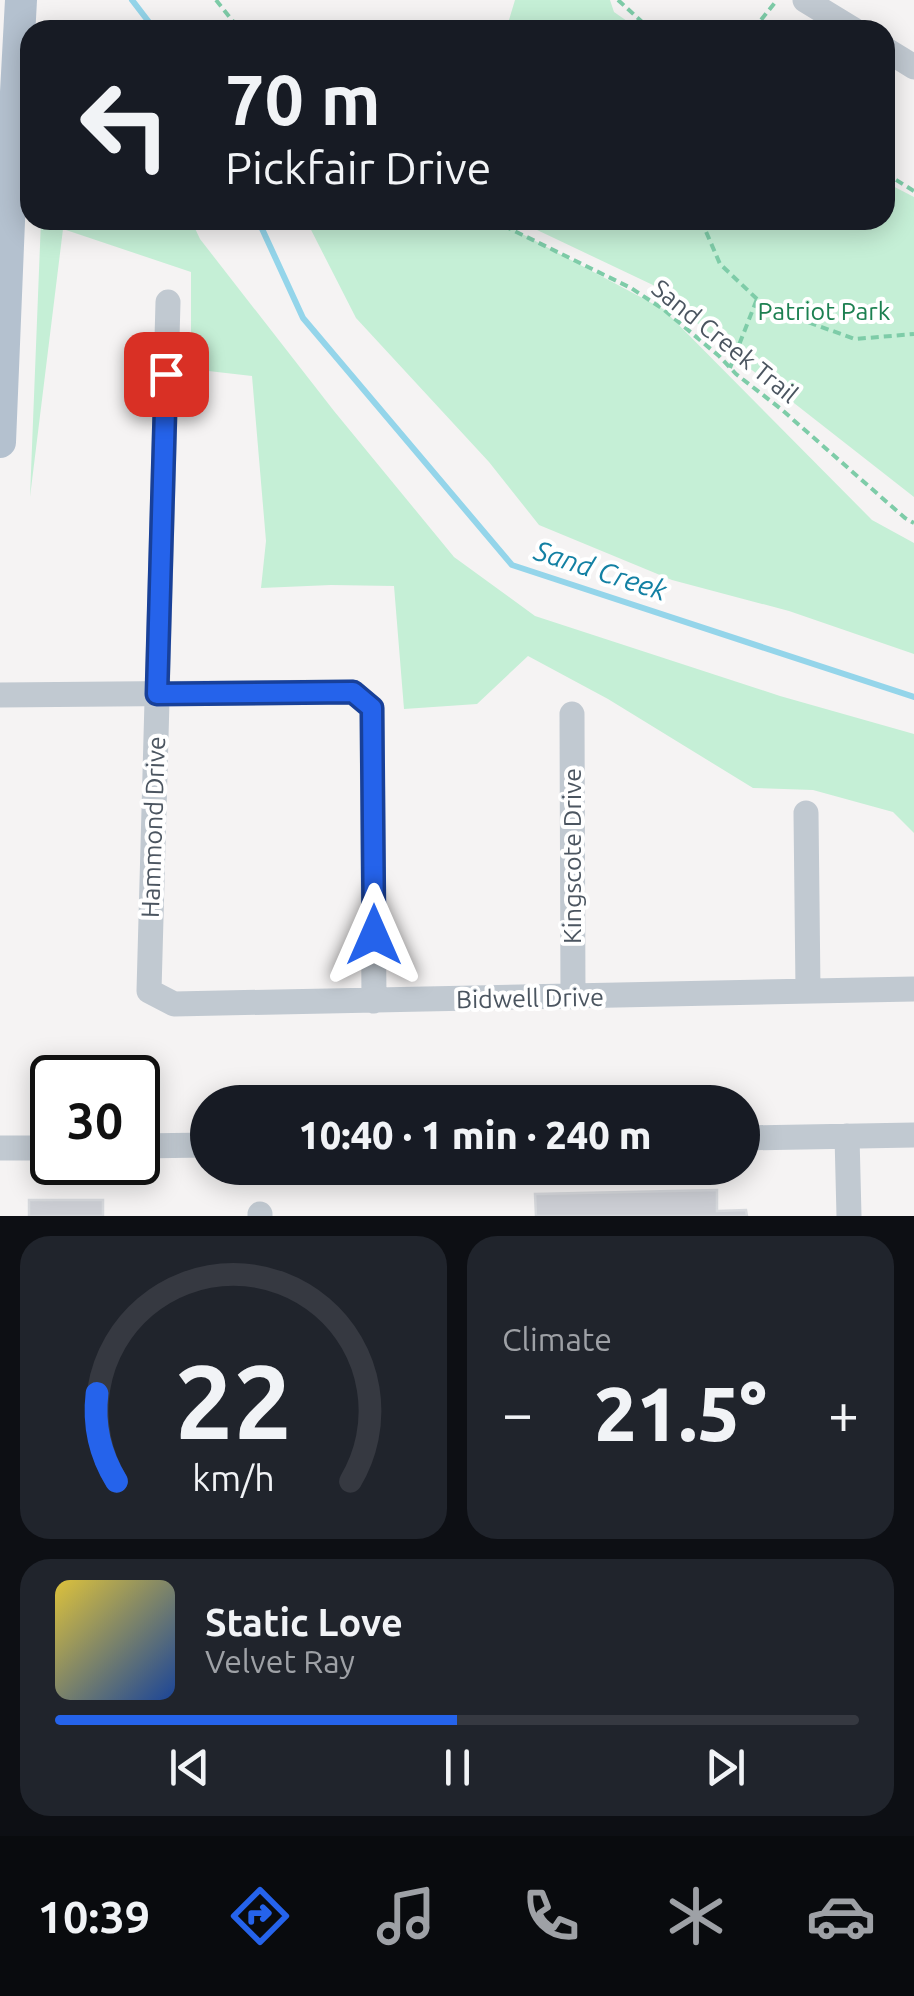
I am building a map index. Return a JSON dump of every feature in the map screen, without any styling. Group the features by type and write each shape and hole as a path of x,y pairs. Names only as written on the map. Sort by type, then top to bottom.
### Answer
{"main road":[{"path":"0,442 13,13"}],"street":[{"path":"805,0 838,20"},
{"name":"Hammond Drive","path":"149,991 168,302"},
{"path":"0,695 353,692 372,708 374,1001"},
{"name":"Kingscote Drive","path":"572,714 573,997"},
{"path":"806,814 808,990"},
{"name":"Bidwell Drive","path":"149,991 174,1004 914,989"},
{"path":"760,1138 914,1135"},
{"path":"848,1136 849,1216"},
{"path":"160,1146 190,1146"},
{"path":"0,1148 30,1148"}],"path":[{"path":"216,0 232,20"},
{"path":"618,0 641,20"},
{"path":"761,20 777,0"},
{"name":"Sand Creek Trail","path":"512,230 631,288 663,309 914,523"},
{"path":"705,230 720,264 774,310 854,339 914,334"},
{"path":"730,368 757,299"}],"green space":[{"path":"515,0 610,0 614,12 626,20 509,20"},
{"name":"Patriot Park","path":"895,187 914,197 914,497 739,360 655,286 537,230 895,230"},
{"path":"41,230 63,230 30,497"},
{"path":"66,230 196,230 334,411 454,557 535,616 780,696 914,734 914,833 893,812 813,790 753,788 608,699 528,656 477,704 404,709 394,586 261,588 266,541 252,376 191,369 191,272"},
{"path":"311,230 515,230 663,309 872,520 914,543 914,654 789,611 672,580 539,525 489,462 356,318"}],"building":[{"path":"717,1190 717,1211 746,1210 747,1216 536,1216 535,1194"},
{"path":"29,1200 103,1200 103,1216 29,1216"}],"waterway":[{"name":"Sand Creek","path":"132,0 147,20"},
{"name":"Sand Creek","path":"263,230 303,318 512,565 914,697"}],"route":[{"path":"166,374 157,694 353,692 372,708 374,935"}]}
